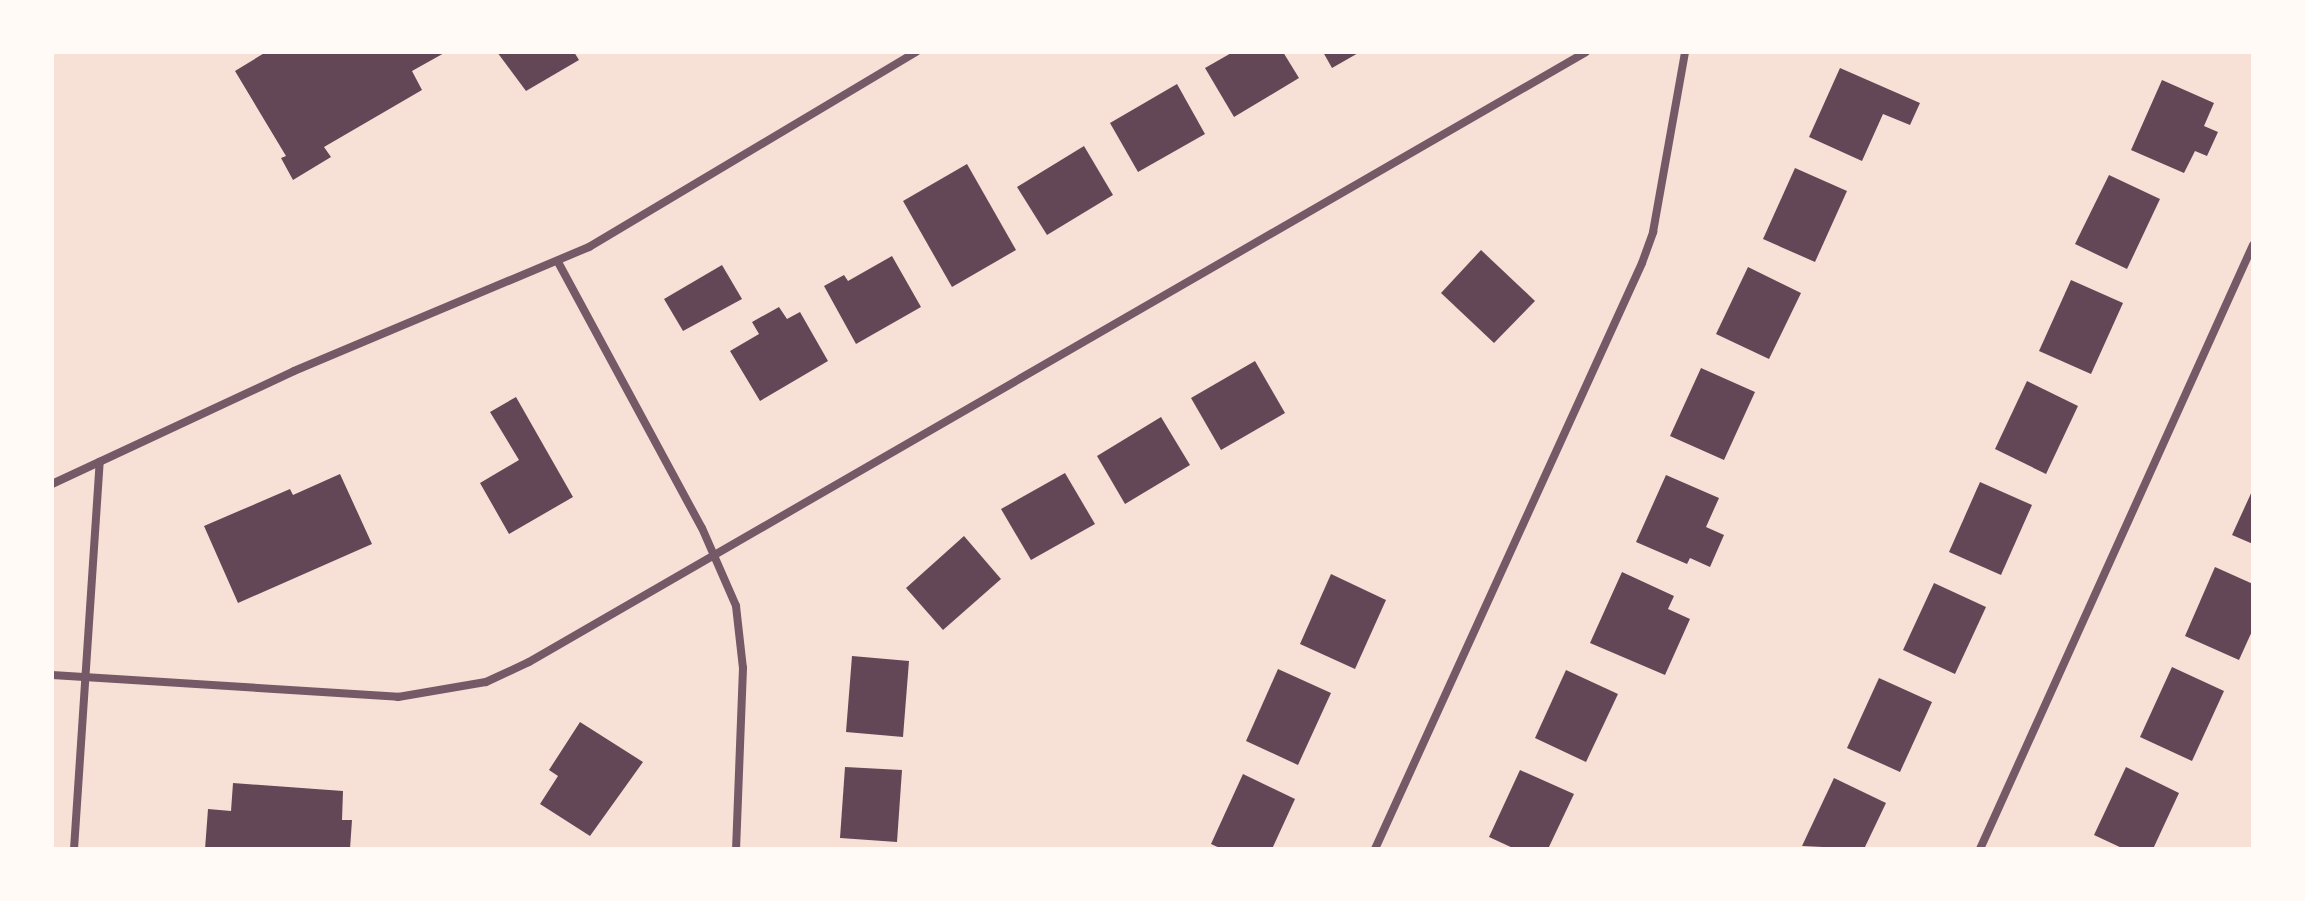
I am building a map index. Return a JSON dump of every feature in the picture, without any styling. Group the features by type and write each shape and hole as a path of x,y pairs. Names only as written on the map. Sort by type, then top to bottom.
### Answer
{"street":[{"path":"52,484 294,371 558,262 916,52"},
{"path":"52,675 398,697 443,693 486,682 529,662 713,552 1586,52"},
{"path":"1375,849 1642,263 1685,52"},
{"path":"1980,849 2253,245"},
{"path":"558,262 713,552 736,606 743,640 736,849"},
{"path":"74,849 100,462"}],"building":[{"path":"266,52 446,52 412,71 422,90 324,147 331,157 293,180 281,158 286,156 235,71"},
{"path":"497,52 574,52 579,60 526,91"},
{"path":"1233,52 1283,52 1299,78 1234,117 1205,68"},
{"path":"1323,52 1360,52 1332,68"},
{"path":"1840,68 1920,103 1910,125 1883,114 1862,161 1809,137"},
{"path":"2162,80 2214,103 2204,126 2218,132 2207,156 2195,151 2184,173 2131,150"},
{"path":"1177,84 1205,134 1138,172 1110,123"},
{"path":"1084,146 1113,195 1047,235 1017,187"},
{"path":"967,164 1016,250 952,287 903,201"},
{"path":"1795,168 1847,191 1815,262 1763,239"},
{"path":"2109,175 2160,199 2127,269 2075,244"},
{"path":"1481,250 1535,301 1494,343 1441,293"},
{"path":"892,256 921,307 856,344 824,286 844,275 848,281"},
{"path":"722,265 742,299 683,331 664,299"},
{"path":"1748,267 1801,293 1769,359 1716,334"},
{"path":"2071,280 2123,303 2091,374 2039,351"},
{"path":"779,307 787,319 800,312 828,361 760,401 730,351 759,334 752,322"},
{"path":"1255,361 1285,413 1221,450 1191,398"},
{"path":"1701,368 1755,392 1724,460 1670,436"},
{"path":"2027,381 2078,406 2046,474 1995,449"},
{"path":"516,397 573,497 509,534 480,483 519,460 490,412"},
{"path":"1161,417 1190,465 1125,504 1097,456"},
{"path":"1065,473 1095,524 1031,560 1001,509"},
{"path":"340,474 372,544 238,603 204,526 290,489 293,495"},
{"path":"1666,475 1719,498 1706,527 1724,535 1710,567 1690,558 1687,564 1636,542"},
{"path":"1980,482 2032,505 2001,575 1949,552"},
{"path":"2253,489 2253,544 2232,535"},
{"path":"964,536 1001,579 943,630 906,588"},
{"path":"2215,567 2253,584 2253,629 2239,660 2185,636"},
{"path":"1622,572 1674,596 1668,609 1690,619 1665,675 1590,643"},
{"path":"1331,574 1386,600 1355,669 1300,644"},
{"path":"1934,583 1986,607 1955,674 1903,650"},
{"path":"852,656 909,661 903,737 846,732"},
{"path":"2172,667 2224,691 2192,761 2140,737"},
{"path":"1278,669 1331,693 1298,765 1246,741"},
{"path":"1566,670 1618,694 1586,762 1535,738"},
{"path":"1879,678 1932,702 1900,772 1847,748"},
{"path":"580,722 643,762 590,836 540,804 558,776 549,770"},
{"path":"845,767 902,770 897,842 840,838"},
{"path":"2126,767 2179,793 2153,849 2124,849 2094,835"},
{"path":"1520,770 1574,794 1548,849 1515,849 1489,837"},
{"path":"1243,774 1295,799 1272,849 1222,849 1211,844"},
{"path":"1834,778 1886,803 1864,849 1802,846"},
{"path":"233,783 343,791 342,820 352,820 350,849 205,849 208,809 231,811"}]}
